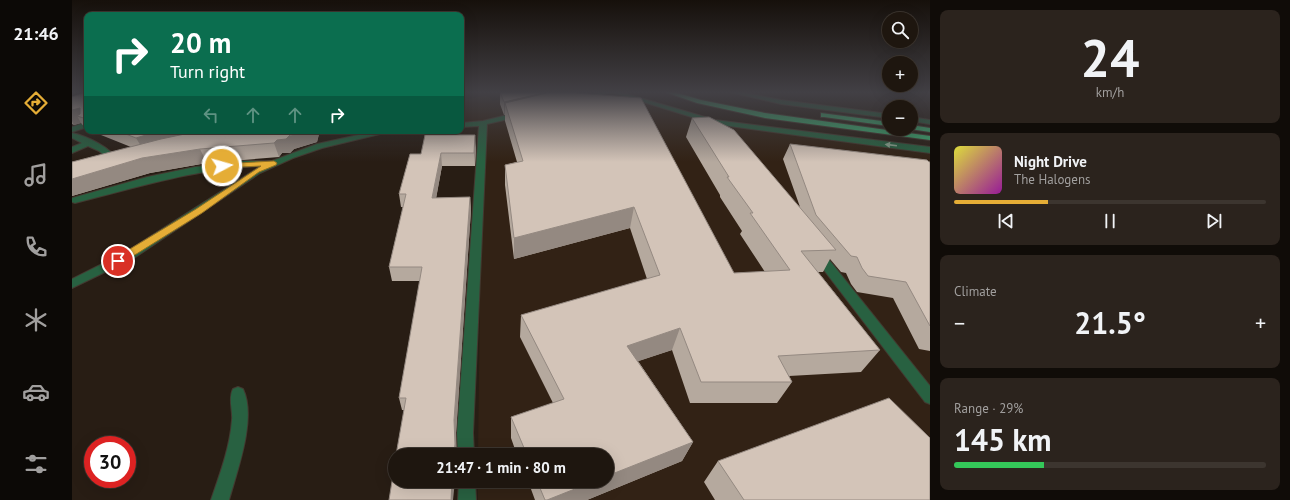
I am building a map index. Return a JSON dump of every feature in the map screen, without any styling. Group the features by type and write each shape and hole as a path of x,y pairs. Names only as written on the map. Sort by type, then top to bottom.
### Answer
{"highway":[{"path":"770,115 930,138"},
{"path":"827,115 882,123"},
{"path":"918,128 930,130"}],"street":[{"path":"464,125 484,123 515,115"},
{"path":"692,115 714,122 930,150"},
{"path":"918,120 930,122"},
{"path":"714,122 723,134"},
{"path":"466,448 465,433 484,123"},
{"path":"72,130 84,125"},
{"path":"72,284 130,255 199,211 256,171 320,146 372,134"},
{"path":"72,135 90,142 102,149 116,162"},
{"path":"72,150 90,142"},
{"path":"75,200 142,180 198,168 246,163 274,163"},
{"path":"812,247 930,397"},
{"path":"220,500 235,452 240,419 238,394"},
{"path":"467,488 467,500"}],"shaded area":[{"path":"464,115 684,115 708,123 930,154 930,500 478,500 478,488 614,488 614,448 478,448 482,121 464,123"}],"building":[{"path":"84,115 84,118 77,116"},
{"path":"509,115 650,115 734,273 790,270 750,213 753,213 727,177 729,177 692,118 709,117 734,130 836,250 801,251 880,350 778,356 792,382 701,382 680,328 627,346 693,442 614,473 614,448 524,448 511,417 564,399 521,315 660,275 634,207 514,238 505,165 523,161"},
{"path":"126,134 149,134 136,138"},
{"path":"185,134 294,134 286,139 277,140 274,143 200,149 142,158 72,179 72,162"},
{"path":"425,135 475,135 474,153 441,153 432,198 470,197 454,420 455,448 397,448 406,398 399,398 422,267 389,267 406,194 399,194 410,154 421,154"},
{"path":"790,144 927,160 930,162 930,326 906,282 868,276 857,257 851,256 816,215"},
{"path":"889,398 930,438 930,500 744,500 718,461"},
{"path":"391,488 452,488 451,500 389,500"},
{"path":"540,488 577,488 547,500 545,500"}],"route":[{"path":"118,261 199,211 256,171 274,163 246,163 222,166"}]}
